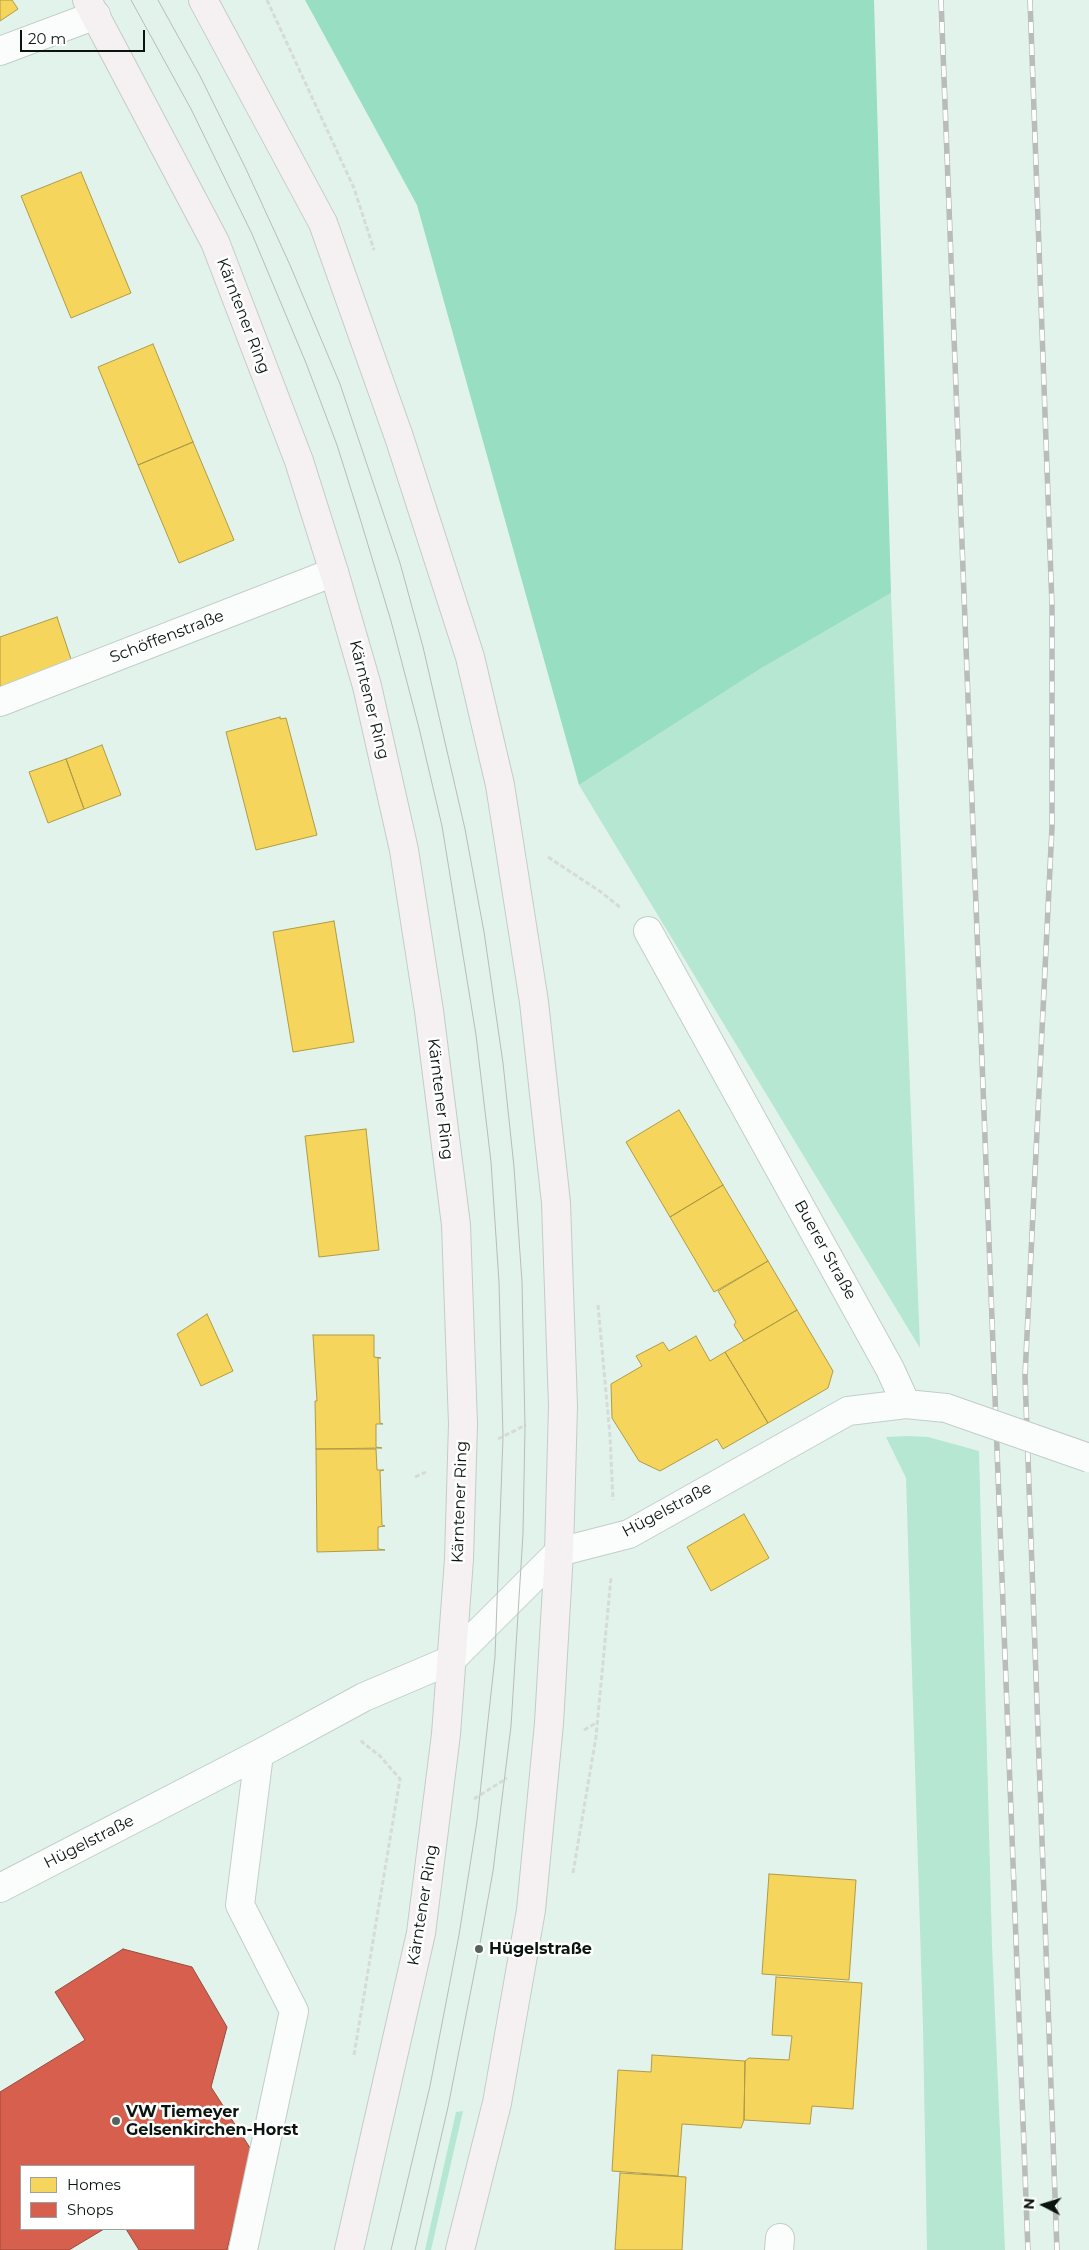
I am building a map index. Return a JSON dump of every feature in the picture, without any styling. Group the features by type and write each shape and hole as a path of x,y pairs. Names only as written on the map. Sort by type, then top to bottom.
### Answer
{"main road":[{"path":"204,0 323,223 399,437 470,657 500,785 534,1002 556,1203 563,1406 559,1552 546,1750 531,1910 497,2103 460,2250"},
{"name":"Kärntener Ring","path":"91,7 215,242 299,461 334,572 367,686 404,850 429,1011 456,1225 463,1424 460,1458 459,1559 446,1734 421,1933 349,2250"}],"street":[{"path":"0,50 91,7"},
{"name":"Schöffenstraße","path":"0,702 334,572"},
{"name":"Buerer Straße","path":"648,931 890,1369 906,1404"},
{"path":"906,1404 946,1408 1089,1458"},
{"name":"Hügelstraße","path":"0,1888 259,1754 364,1697 451,1660 559,1552 629,1534 848,1411 906,1404"},
{"path":"243,2250 294,2011 240,1905 259,1754"}],"path":[{"path":"416,1477 460,1458 563,1406 606,1388"},
{"path":"352,2064 400,1779 380,1756 362,1742 364,1697"},
{"path":"389,1851 434,1825 546,1750 597,1723"}],"green space":[{"path":"305,0 874,0 891,593 760,669 579,785 417,205"},
{"path":"891,593 920,1348 579,785 760,669"},
{"path":"886,1437 928,1437 979,1451 992,1945 1005,2250 927,2250 923,2026 906,1478"},
{"path":"463,2111 431,2250 425,2250 456,2112"}],"building: Homes":[{"path":"0,0 12,0 18,9 0,21"},
{"path":"81,172 131,293 71,318 21,196"},
{"path":"153,344 193,442 138,465 98,367"},
{"path":"193,442 234,540 179,563 138,465"},
{"path":"57,617 75,671 0,698 0,637"},
{"path":"280,717 280,719 286,718 317,835 256,850 226,732"},
{"path":"102,745 121,795 84,809 66,759"},
{"path":"66,759 84,809 48,823 29,772"},
{"path":"334,921 354,1042 293,1052 273,932"},
{"path":"679,1110 723,1185 670,1217 626,1142"},
{"path":"366,1129 379,1250 319,1257 305,1136"},
{"path":"723,1185 768,1261 714,1292 670,1217"},
{"path":"768,1261 797,1310 744,1341 734,1325 736,1322 718,1291"},
{"path":"797,1310 833,1371 828,1388 768,1423 725,1352"},
{"path":"207,1314 233,1371 201,1386 177,1334"},
{"path":"313,1335 374,1335 374,1357 381,1358 378,1358 380,1423 383,1424 376,1424 376,1447 382,1448 316,1449 315,1401 317,1401"},
{"path":"696,1336 710,1361 725,1352 768,1423 723,1449 717,1439 660,1471 639,1461 612,1418 611,1384 642,1366 636,1356 663,1342 669,1351"},
{"path":"316,1449 376,1449 377,1470 384,1470 380,1471 382,1525 385,1526 378,1527 378,1549 385,1550 317,1552"},
{"path":"744,1514 769,1558 711,1591 687,1547"},
{"path":"769,1874 856,1880 849,1980 762,1974"},
{"path":"776,1977 862,1983 853,2109 812,2106 810,2124 744,2120 745,2061 749,2058 789,2060 792,2036 772,2035"},
{"path":"652,2055 745,2061 744,2120 741,2128 682,2124 678,2176 612,2171 618,2070 651,2072"},
{"path":"620,2173 686,2177 682,2250 615,2250"}],"building: Shops":[{"name":"VW Tiemeyer Gelsenkirchen-Horst","path":"123,1949 192,1967 227,2027 211,2087 252,2151 227,2250 139,2250 127,2230 195,2230 195,2165 20,2165 20,2230 102,2230 69,2250 0,2250 0,2092 85,2040 55,1992"}],"tram line":[{"path":"131,0 191,109 252,234 306,363 337,445 359,515 391,621 442,826 476,1035 491,1162 499,1282 503,1437 495,1657 477,1821 459,1935 430,2086 391,2250"},
{"path":"158,0 200,76 246,169 290,265 340,384 400,563 423,647 465,829 484,932 503,1063 514,1167 522,1282 525,1426 523,1534 511,1726 493,1871 479,1949 448,2107 415,2250"}],"railway":[{"path":"941,0 1028,2250"},
{"path":"1030,0 1052,606 1052,827 1025,1376 1057,2250"}],"place":[{"name":"Hügelstraße","path":"479,1949"},
{"name":"VW Tiemeyer Gelsenkirchen-Horst","path":"116,2121"}]}
